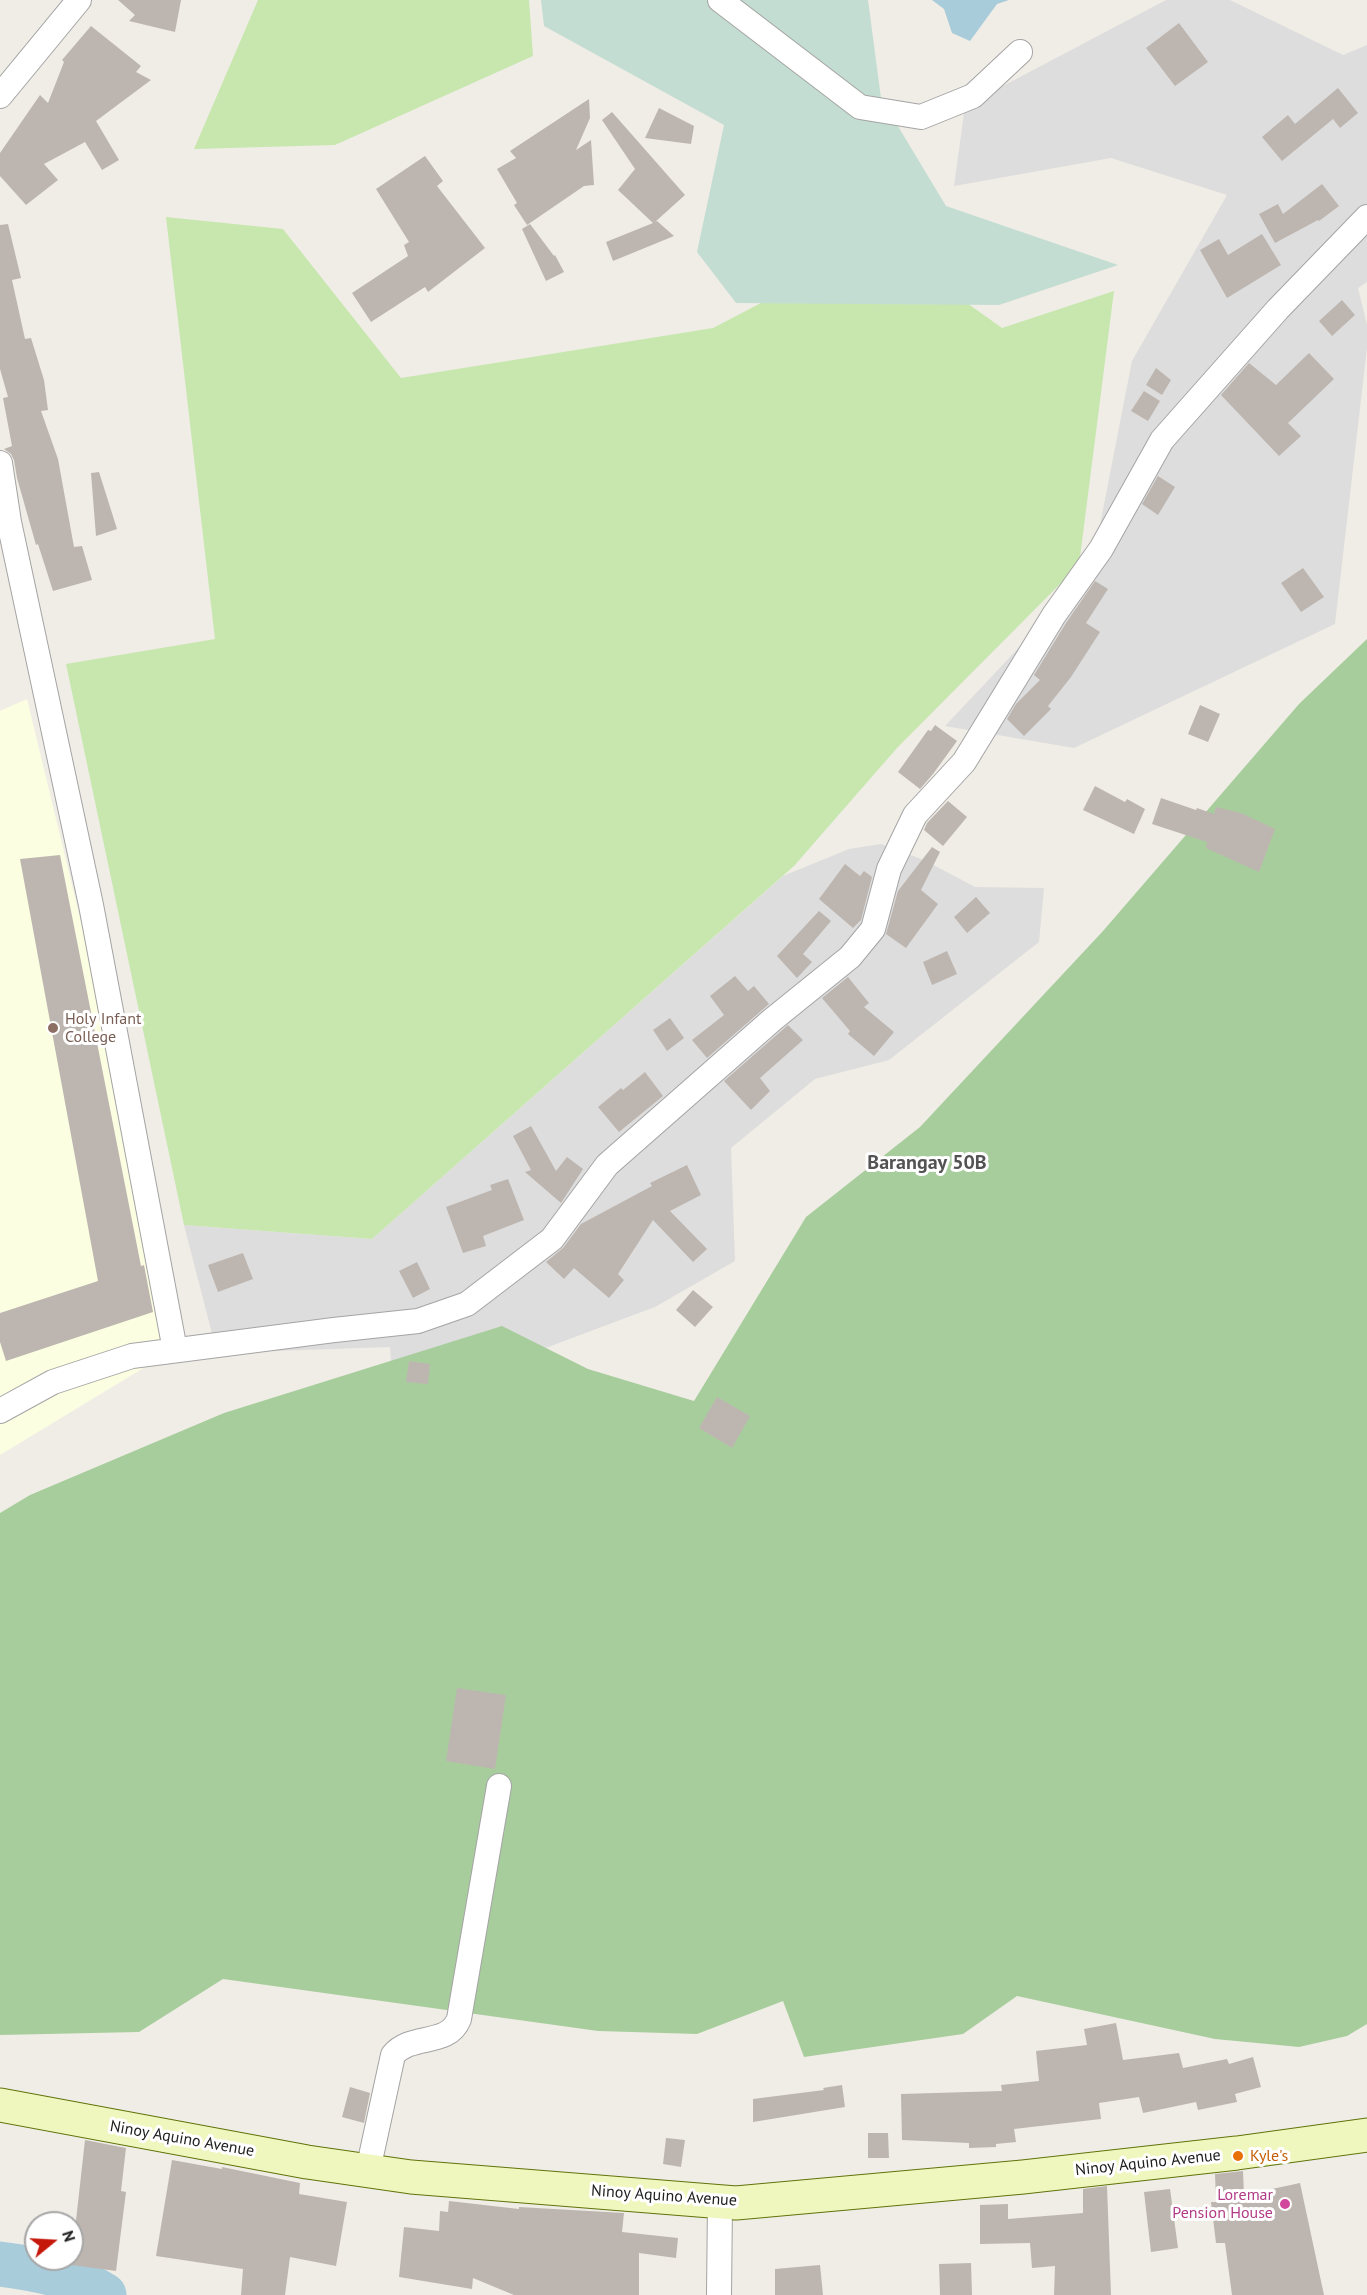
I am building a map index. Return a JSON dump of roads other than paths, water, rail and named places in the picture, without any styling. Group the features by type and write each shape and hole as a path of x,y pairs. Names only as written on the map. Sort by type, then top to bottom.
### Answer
{"main road":[{"name":"Ninoy Aquino Avenue","path":"0,2105 308,2162 411,2177 736,2203 1023,2177 1237,2153 1367,2135"}],"street":[{"path":"0,96 79,0"},
{"path":"720,0 860,107 921,117 973,96 1020,52"},
{"path":"0,1411 53,1382 132,1356 334,1329 418,1321 467,1304 552,1239 607,1165 772,1020 850,957 873,928 889,869 915,815 964,762 1054,615 1101,549 1162,440 1278,309 1367,217"},
{"path":"0,463 9,522 91,904 175,1350"},
{"path":"368,2170 393,2055 399,2048 406,2045 443,2036 455,2029 459,2019 499,1786"},
{"path":"719,2295 720,2202"}],"water":[{"path":"932,0 1009,0 997,4 970,41 952,33 944,9"}],"waterway":[{"path":"0,2264 54,2274 93,2288 104,2295"}],"place":[{"name":"Holy Infant College","path":"53,1028"},
{"name":"Kyle's","path":"1238,2156"},
{"name":"Loremar Pension House","path":"1285,2204"}],"district":[{"name":"Barangay 50B","path":"927,1163"}]}
